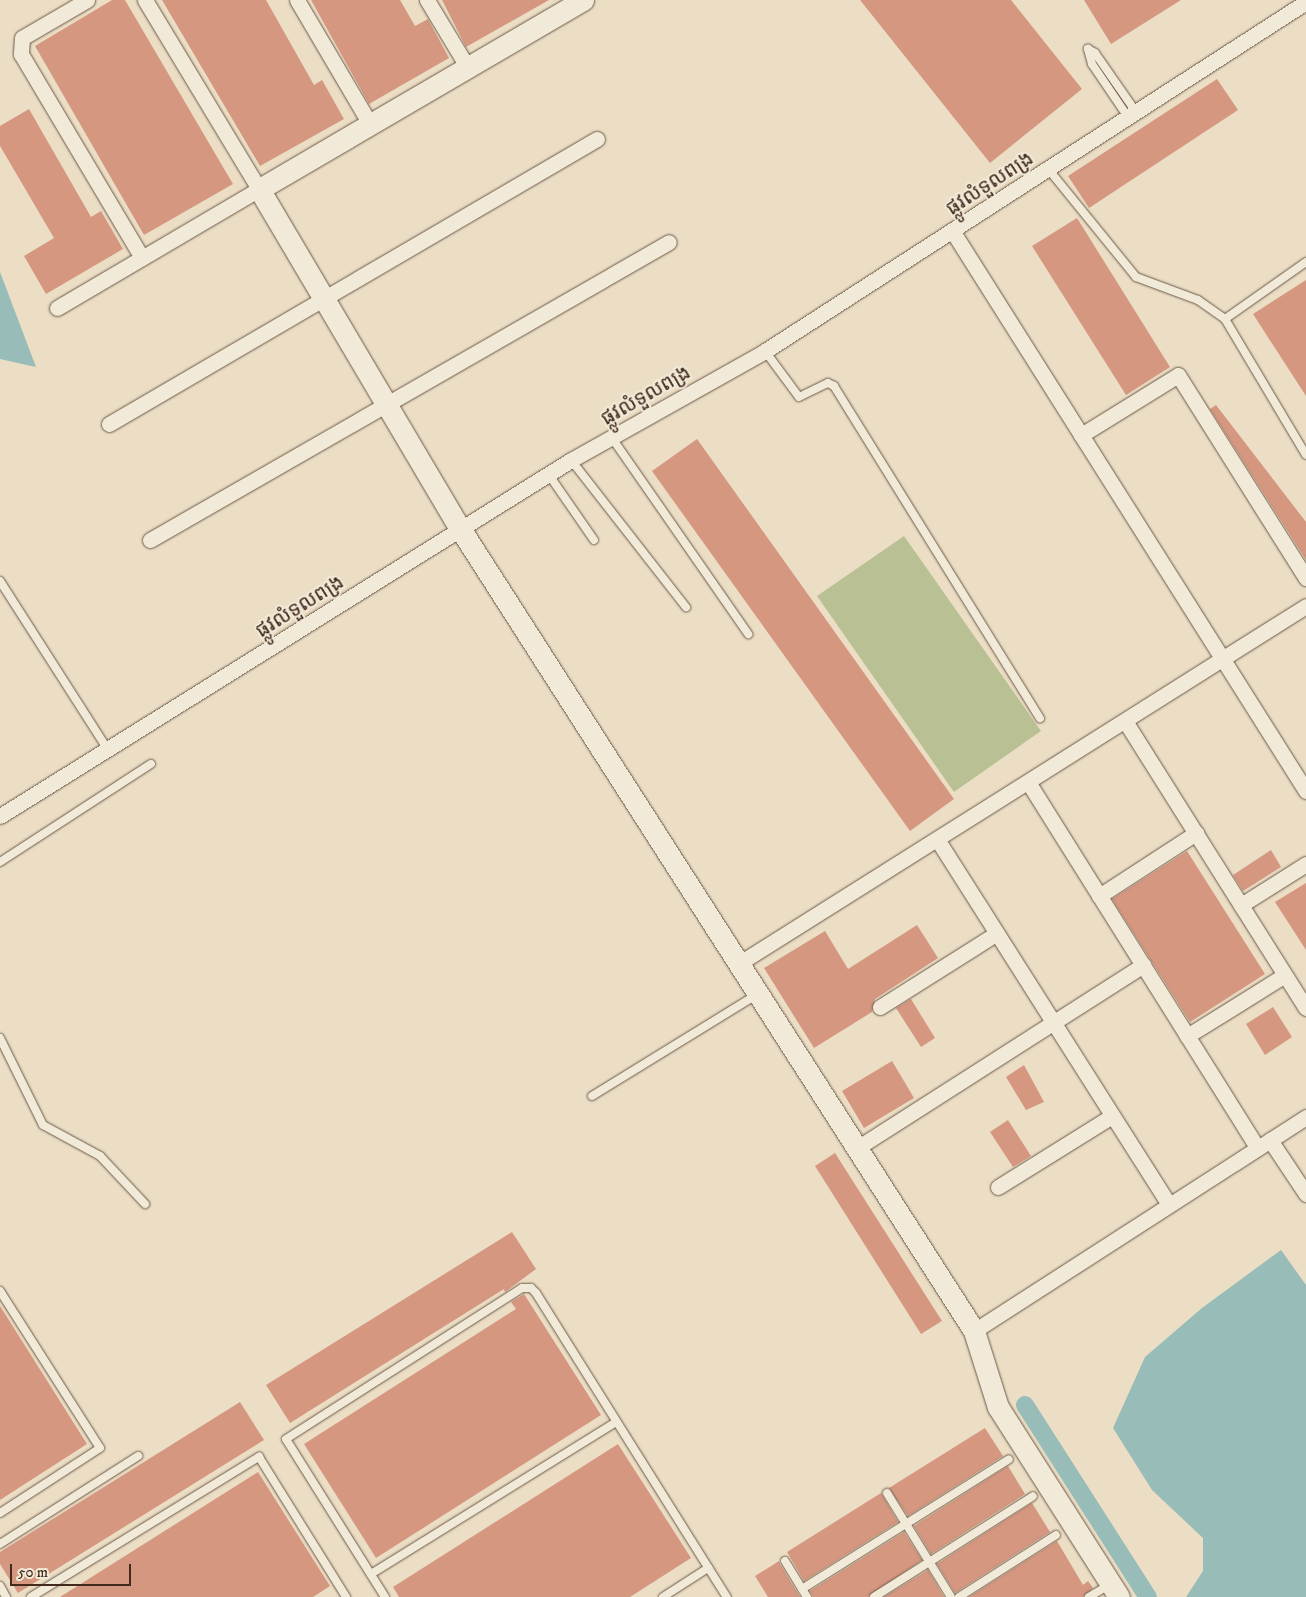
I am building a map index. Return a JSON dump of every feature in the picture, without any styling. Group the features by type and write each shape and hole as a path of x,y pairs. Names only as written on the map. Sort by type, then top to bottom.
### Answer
{"street":[{"path":"87,0 22,38 21,54 142,258"},
{"path":"145,0 461,530 974,1331 998,1407 1115,1590"},
{"path":"297,0 370,124"},
{"path":"428,0 468,68"},
{"name":"ផ្លូវលំទួលពង្រ","path":"0,816 571,460 765,351 953,232 1306,2"},
{"path":"57,308 468,68 572,3"},
{"path":"109,424 597,139"},
{"path":"953,232 1306,791"},
{"path":"150,540 385,402 669,242"},
{"path":"1081,435 1178,375 1306,578"},
{"path":"738,964 1306,606"},
{"path":"1125,721 1306,1008"},
{"path":"1028,782 1187,1036 1264,1144 1306,1194"},
{"path":"1099,896 1196,833"},
{"path":"937,840 1169,1205"},
{"path":"1241,905 1306,864"},
{"path":"880,1007 997,933"},
{"path":"856,1148 1142,965"},
{"path":"1187,1036 1285,975"},
{"path":"998,1187 1112,1116"},
{"path":"974,1331 1306,1117"}],"lane":[{"path":"1088,49 1095,53 1132,114 1092,64 1088,49"},
{"path":"1049,170 1136,277 1198,300 1225,319 1306,455"},
{"path":"1225,319 1306,262"},
{"path":"765,351 799,397 828,383 834,386 1040,718"},
{"path":"612,438 748,634"},
{"path":"571,460 686,608"},
{"path":"549,474 594,540"},
{"path":"0,581 108,750"},
{"path":"0,862 152,764"},
{"path":"592,1096 758,994"},
{"path":"0,1038 43,1125 100,1156 129,1192 145,1204"},
{"path":"385,1597 286,1439 522,1288 531,1288 536,1293 727,1597"},
{"path":"0,1291 100,1448 0,1513"},
{"path":"370,1574 616,1422"},
{"path":"0,1544 138,1456"},
{"path":"31,1597 259,1457 344,1596"},
{"path":"802,1589 1008,1459"},
{"path":"887,1493 951,1597"},
{"path":"874,1597 1033,1496"},
{"path":"959,1597 1056,1535"},
{"path":"785,1561 807,1597"},
{"path":"663,1597 708,1568"},
{"path":"0,1586 6,1597"},
{"path":"1089,1597 1115,1590"}],"green space":[{"path":"904,536 1041,731 954,792 817,596"}],"water":[{"path":"0,272 36,367 0,359"},
{"path":"1281,1250 1306,1285 1306,1597 1186,1597 1203,1571 1203,1538 1152,1490 1113,1428 1145,1357 1202,1308"}],"building":[{"path":"112,0 125,0 233,184 144,235 35,46"},
{"path":"162,0 266,0 314,85 322,80 344,119 260,166"},
{"path":"311,0 400,0 415,26 428,19 449,58 369,104"},
{"path":"442,0 549,0 466,47"},
{"path":"860,0 1011,0 1082,89 990,163"},
{"path":"1084,0 1181,0 1111,44"},
{"path":"1217,79 1238,110 1089,208 1068,176"},
{"path":"29,109 91,217 101,211 123,249 46,294 24,256 54,238 0,146 0,126"},
{"path":"1077,218 1170,367 1126,395 1032,246"},
{"path":"1306,280 1306,396 1253,314"},
{"path":"1216,405 1306,522 1306,560 1210,409"},
{"path":"697,439 954,799 910,831 652,471"},
{"path":"1271,850 1281,867 1243,891 1233,875"},
{"path":"1187,851 1265,974 1190,1022 1112,899"},
{"path":"1306,883 1306,950 1275,902"},
{"path":"917,925 938,958 875,999 872,1012 814,1048 764,968 825,931 848,969"},
{"path":"911,999 935,1038 921,1047 896,1008"},
{"path":"1273,1007 1292,1037 1265,1055 1246,1024"},
{"path":"892,1061 914,1098 864,1128 842,1091"},
{"path":"1024,1065 1044,1102 1026,1110 1006,1077"},
{"path":"1008,1120 1031,1156 1013,1167 990,1132"},
{"path":"835,1153 942,1321 921,1334 815,1166"},
{"path":"512,1232 536,1269 505,1292 504,1289 290,1423 266,1385"},
{"path":"524,1294 601,1415 376,1558 304,1444 516,1309 511,1302"},
{"path":"0,1306 87,1444 0,1500"},
{"path":"240,1402 264,1440 18,1593 0,1564 0,1552"},
{"path":"985,1428 1003,1456 908,1516 889,1488"},
{"path":"618,1444 691,1558 630,1597 399,1597 393,1587"},
{"path":"1008,1466 1025,1494 931,1554 914,1526"},
{"path":"258,1472 330,1586 313,1597 60,1597"},
{"path":"881,1493 898,1522 804,1581 787,1552"},
{"path":"1032,1503 1050,1532 955,1593 937,1564"},
{"path":"904,1532 922,1560 868,1597 813,1597 810,1591"},
{"path":"1057,1541 1083,1585 1088,1581 1093,1588 1083,1597 969,1597"},
{"path":"779,1561 800,1597 768,1597 755,1576"},
{"path":"928,1570 944,1597 884,1597"}],"waterway":[{"path":"1025,1405 1148,1597"}]}
